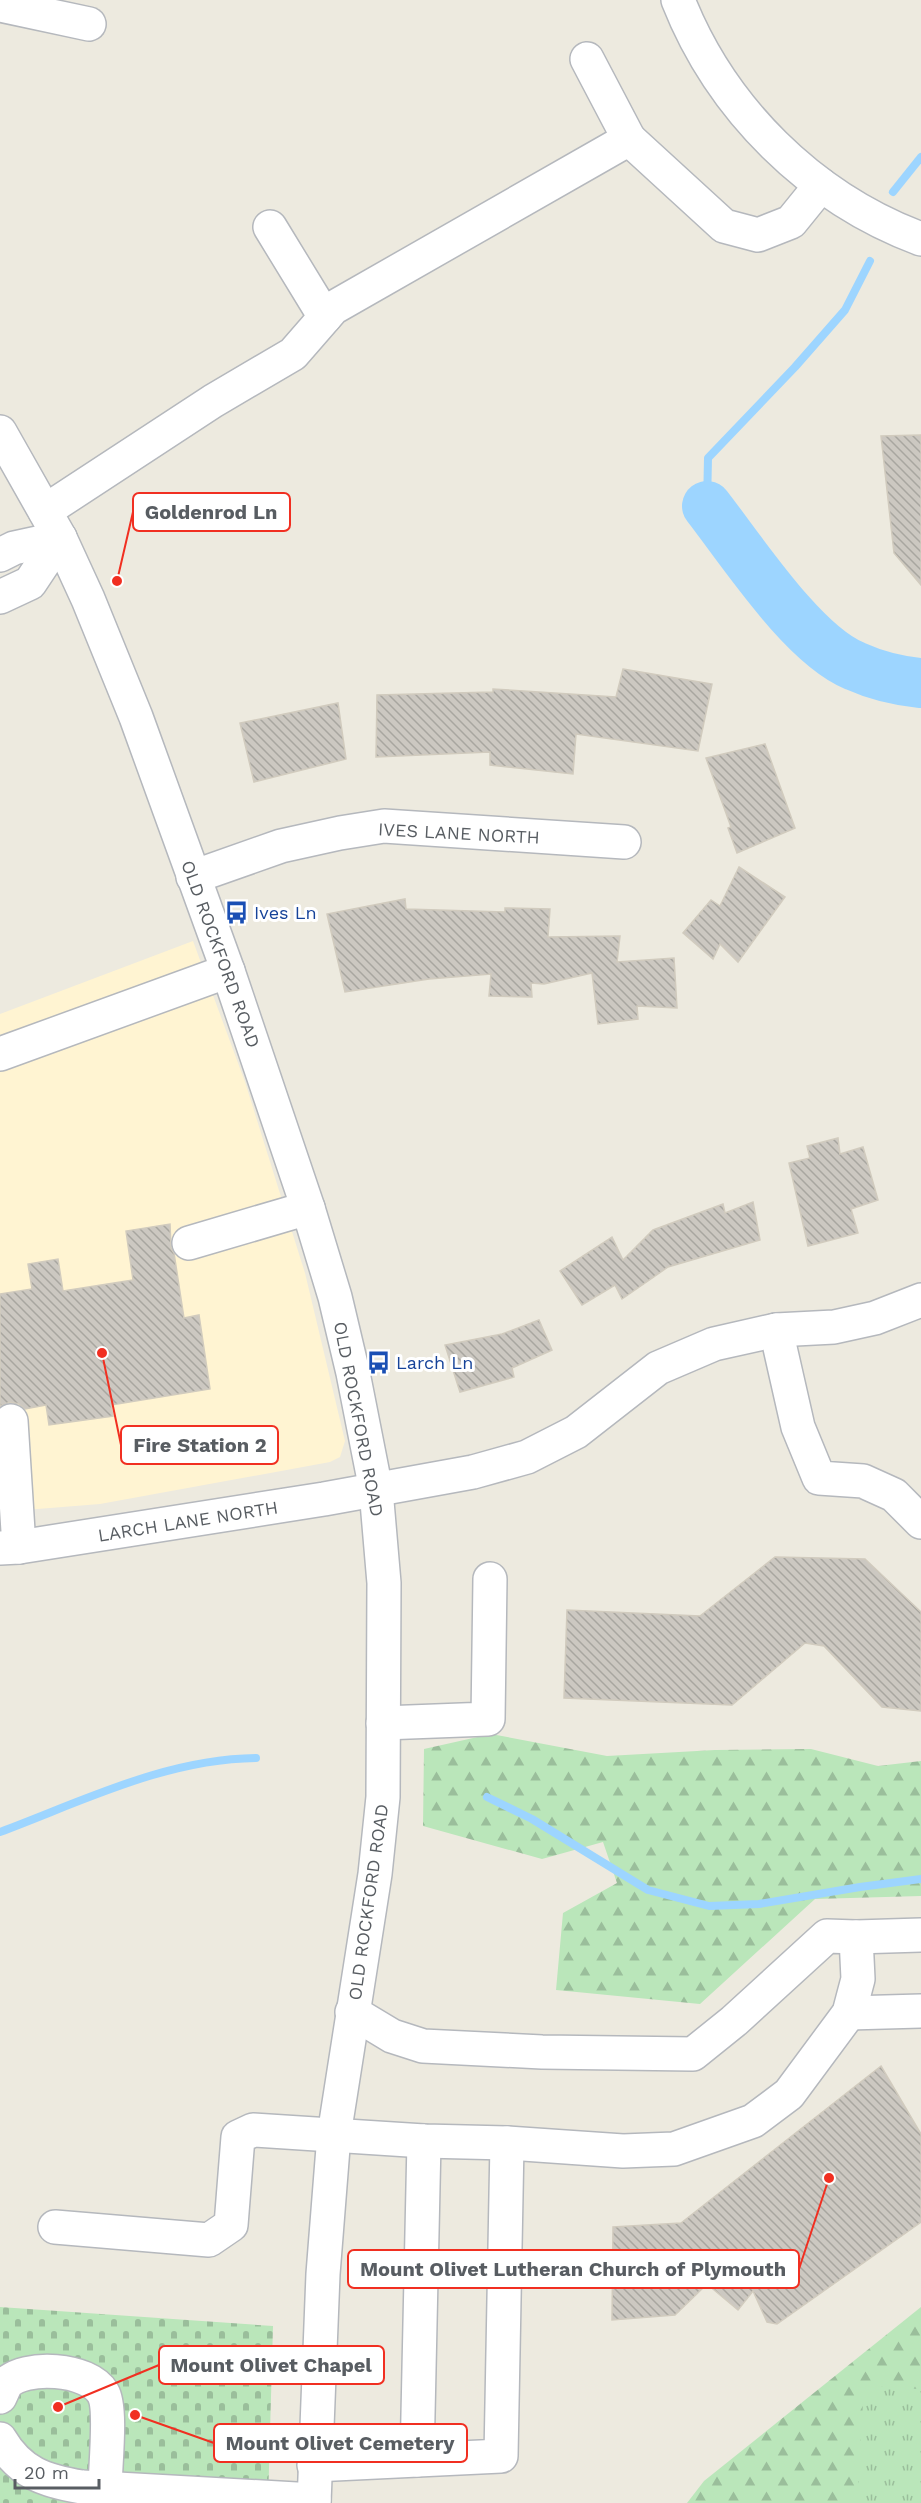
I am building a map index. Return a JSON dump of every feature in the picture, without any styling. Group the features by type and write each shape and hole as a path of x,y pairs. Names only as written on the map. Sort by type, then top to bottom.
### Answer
{"street":[{"path":"678,0 690,31 728,95 768,139 821,185 845,202 892,228 921,239"},
{"path":"0,5 89,24"},
{"path":"587,59 629,139 724,225 758,235 791,222 821,185"},
{"path":"0,555 52,525 213,401 293,354 333,308 629,139"},
{"path":"270,227 325,318"},
{"name":"OLD ROCKFORD ROAD","path":"0,432 52,525 136,717 228,971 335,1297 354,1373 376,1490 384,1584 383,1797 334,2135 323,2274 314,2502"},
{"path":"0,597 30,583 52,525"},
{"name":"IVES LANE NORTH","path":"193,877 281,846 384,826 624,843"},
{"path":"0,1054 228,971"},
{"path":"189,1243 308,1209"},
{"name":"LARCH LANE NORTH","path":"9,1548 376,1490 473,1472 527,1457 576,1432 658,1368 714,1344 776,1330 834,1327 875,1318 921,1300"},
{"path":"776,1330 798,1427 819,1478 863,1480 894,1495 921,1522"},
{"path":"9,1548 11,1421"},
{"path":"383,1723 488,1719 490,1579"},
{"path":"352,2012 392,2036 423,2046 542,2052 693,2054 734,2021 827,1936 856,1938 921,1935"},
{"path":"55,2227 209,2240 231,2225 238,2137 253,2130 623,2151 674,2150 753,2121 789,2094 849,2013 858,1979 856,1938"},
{"path":"849,2013 921,2011"},
{"path":"417,2460 424,2141"},
{"path":"314,2465 501,2456 507,2143"},
{"path":"0,2397 7,2384 21,2375 66,2372 89,2380 103,2392 107,2409 105,2489"},
{"path":"0,2439 10,2457 36,2476 54,2483 105,2489 314,2502"}],"shaded area":[{"path":"193,941 245,1082 305,1273 345,1441 340,1457 330,1462 100,1504 0,1512 0,1014"}],"green space":[{"path":"491,1734 607,1756 715,1750 811,1749 878,1766 921,1761 921,1896 815,1899 700,2004 556,1990 563,1913 617,1883 603,1842 542,1859 423,1826 424,1749"},
{"path":"0,2307 273,2326 268,2503 0,2503"},
{"path":"921,2307 921,2503 687,2503 704,2481"},
{"path":"864,2386 921,2389 921,2503 857,2503"}],"building":[{"path":"921,435 921,585 894,553 881,436"},
{"path":"623,669 712,684 698,751 576,734 573,774 490,765 490,752 376,757 377,695 493,692 493,689 616,697"},
{"path":"338,703 346,759 254,782 240,723"},
{"path":"765,744 795,828 737,853 728,828 731,827 706,758"},
{"path":"739,867 785,897 738,962 720,944 713,959 683,933 711,900 720,906"},
{"path":"405,899 406,909 505,912 505,908 550,909 548,937 620,936 617,962 674,958 677,1008 637,1006 638,1019 598,1024 592,973 544,984 531,983 532,997 489,996 491,974 429,979 345,992 327,914"},
{"path":"838,1138 840,1154 863,1147 878,1200 851,1209 858,1233 808,1246 789,1163 810,1158 807,1146"},
{"path":"753,1202 760,1240 668,1267 622,1299 615,1285 582,1305 560,1271 612,1237 623,1260 653,1230 723,1204 725,1213"},
{"path":"170,1224 171,1248 174,1253 184,1318 199,1315 210,1389 111,1405 113,1416 49,1425 46,1405 25,1409 19,1404 10,1402 0,1406 0,1294 32,1289 28,1264 58,1259 63,1291 133,1280 126,1231"},
{"path":"539,1320 552,1350 512,1368 514,1377 460,1392 445,1345 502,1334"},
{"path":"775,1557 865,1559 921,1612 921,1711 882,1707 824,1646 805,1643 732,1705 564,1698 567,1610 700,1616"},
{"path":"881,2066 921,2134 921,2222 777,2324 767,2322 753,2291 738,2310 707,2284 675,2315 612,2320 613,2227 681,2223"}],"waterway":[{"path":"893,192 921,157"},
{"path":"707,506 708,458 795,367 845,310 870,261"},
{"path":"707,506 775,595 795,618 835,655 855,666 887,677 921,683"},
{"path":"0,1832 94,1795 157,1774 223,1760 256,1758"},
{"path":"487,1797 532,1819 648,1890 709,1906 759,1904 921,1879"}],"place":[{"name":"Goldenrod Ln","path":"117,581"},
{"name":"Ives Ln","path":"236,912"},
{"name":"Fire Station 2","path":"102,1353"},
{"name":"Larch Ln","path":"378,1362"},
{"name":"Mount Olivet Lutheran Church of Plymouth","path":"829,2178"},
{"name":"Mount Olivet Chapel","path":"58,2407"},
{"name":"Mount Olivet Cemetery","path":"135,2415"}]}
